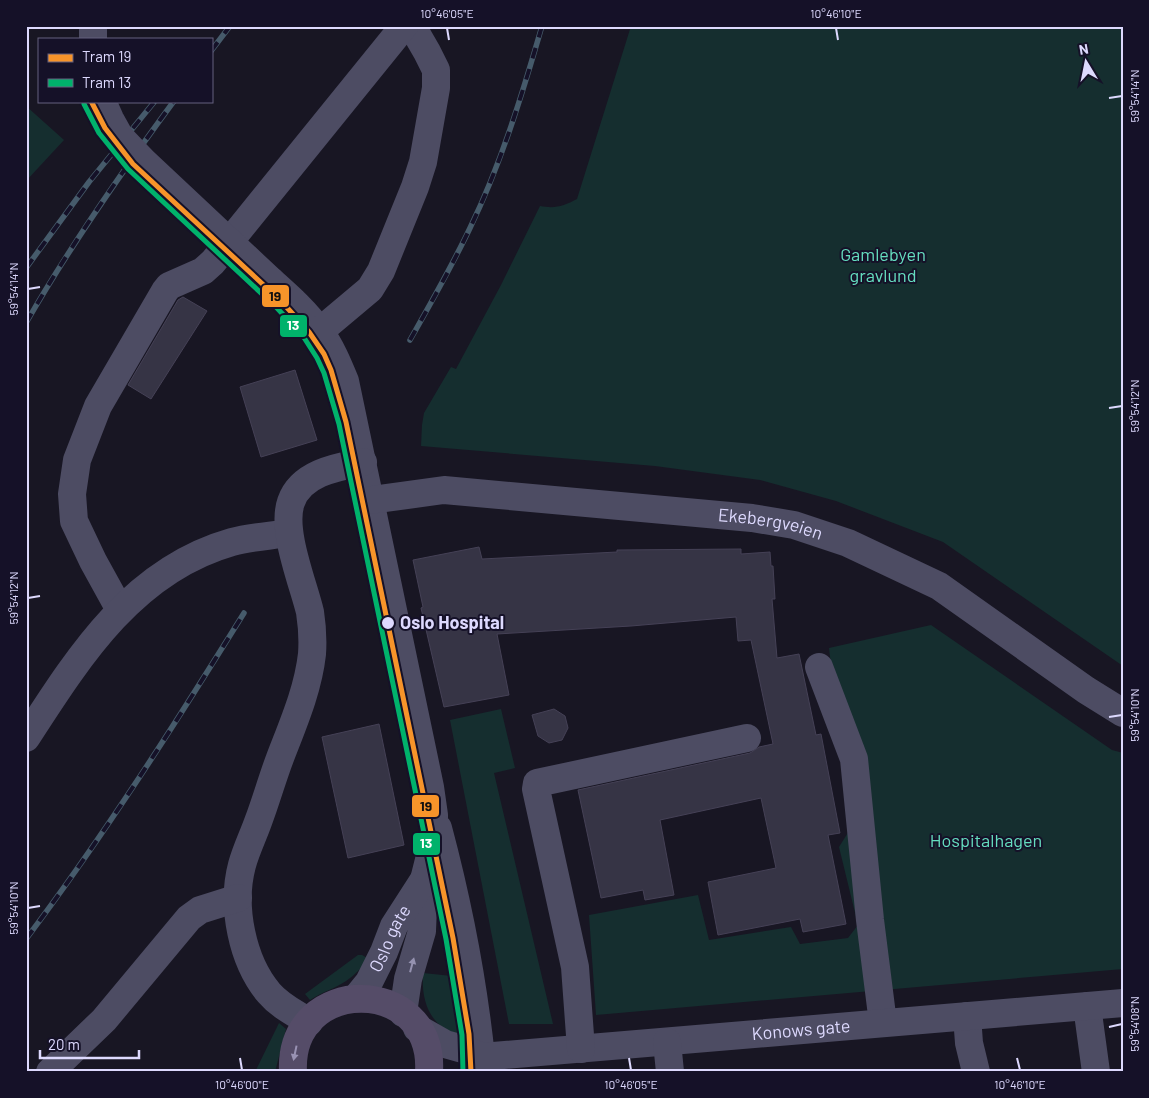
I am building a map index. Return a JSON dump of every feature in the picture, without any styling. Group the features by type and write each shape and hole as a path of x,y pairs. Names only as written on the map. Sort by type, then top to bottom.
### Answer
{"main road":[{"path":"293,1072 294,1052 302,1031 309,1022 326,1008 356,998 386,1003 410,1020 424,1041 428,1055 429,1072"}],"street":[{"path":"120,610 92,561 74,521 72,494 77,460 98,406 169,286 203,271 213,262 404,26"},
{"path":"320,332 370,289 382,270 421,170 436,88 436,70 412,26"},
{"name":"Oslo gate","path":"102,102 120,137 143,161 298,306 320,332 345,380 430,787 434,815 432,848 424,880 422,931 408,979 410,1020"},
{"path":"309,1022 282,1005 269,993 260,979 252,964 244,941 238,898 242,865 280,758 292,732 312,653 310,614 289,533 290,503 296,490 307,481 331,468 363,462"},
{"name":"Ekebergveien","path":"371,500 444,490 752,518 794,525 848,543 939,586 1086,690 1123,712"},
{"path":"26,738 69,673 120,610 149,583 198,555 234,542 289,533"},
{"path":"820,667 854,759 870,920 883,1023"},
{"path":"581,1048 575,967 536,789 537,783 747,738"},
{"path":"434,815 450,872 476,1008 473,1064"},
{"name":"Oslo gate","path":"356,998 379,962 394,926 424,880"},
{"path":"50,1072 104,1020 189,918 200,910 238,898"},
{"name":"Konows gate","path":"410,1020 445,1044 470,1051 473,1064 581,1048 1123,1003"},
{"path":"1087,1006 1096,1072"},
{"path":"967,1016 976,1072"},
{"path":"668,1042 670,1072"}],"green space":[{"name":"Gamlebyen gravlund","path":"631,26 1123,26 1123,666 943,542 836,501 760,480 655,466 421,446 424,413 451,367 456,369 501,285 540,206 559,206 577,199"},
{"path":"26,106 64,140 26,181"},
{"name":"Hospitalhagen","path":"931,625 1112,750 1123,753 1123,969 596,1015 589,915 698,895 709,940 791,927 800,944 848,938 858,925 839,847 849,831 829,648"},
{"path":"501,709 515,768 494,773 553,1024 509,1024 450,720"},
{"path":"358,955 369,959 349,979 310,1000 305,994"},
{"path":"423,973 452,976 461,1035 450,1032 435,1020 430,1012 424,994"},
{"path":"279,1023 286,1029 275,1072 255,1072"}],"building":[{"path":"183,297 207,311 151,399 128,385 178,300"},
{"path":"295,370 317,440 261,457 240,387"},
{"path":"479,547 482,559 617,552 617,550 741,549 741,554 770,552 771,566 773,566 775,599 772,599 777,658 799,654 816,735 821,734 840,833 828,835 846,924 803,932 800,919 718,935 708,882 776,868 761,798 660,820 674,895 645,900 643,890 601,898 578,790 750,753 759,747 773,744 751,640 738,641 736,617 631,626 497,634 509,695 444,707 421,608 423,607 413,560"},
{"path":"554,709 565,716 568,728 562,740 549,743 538,736 532,715"},
{"path":"379,724 404,845 348,858 322,737"}],"railway":[{"path":"212,50 230,26"},
{"path":"410,340 449,270 492,179 527,78 542,26"},
{"path":"26,268 89,182 154,102"},
{"path":"26,323 60,266 97,210 173,102"},
{"path":"26,939 84,859 139,778 244,613"}],"tram line":[{"name":"19","path":"92,102 105,128 133,164 282,302 309,332 324,354 331,370 346,422 453,938 469,1034 471,1072"},
{"name":"13","path":"84,104 99,133 128,169 277,308 303,336 324,373 339,424 446,939 462,1035 463,1072"}],"place":[{"name":"Oslo Hospital","path":"388,623"}]}
